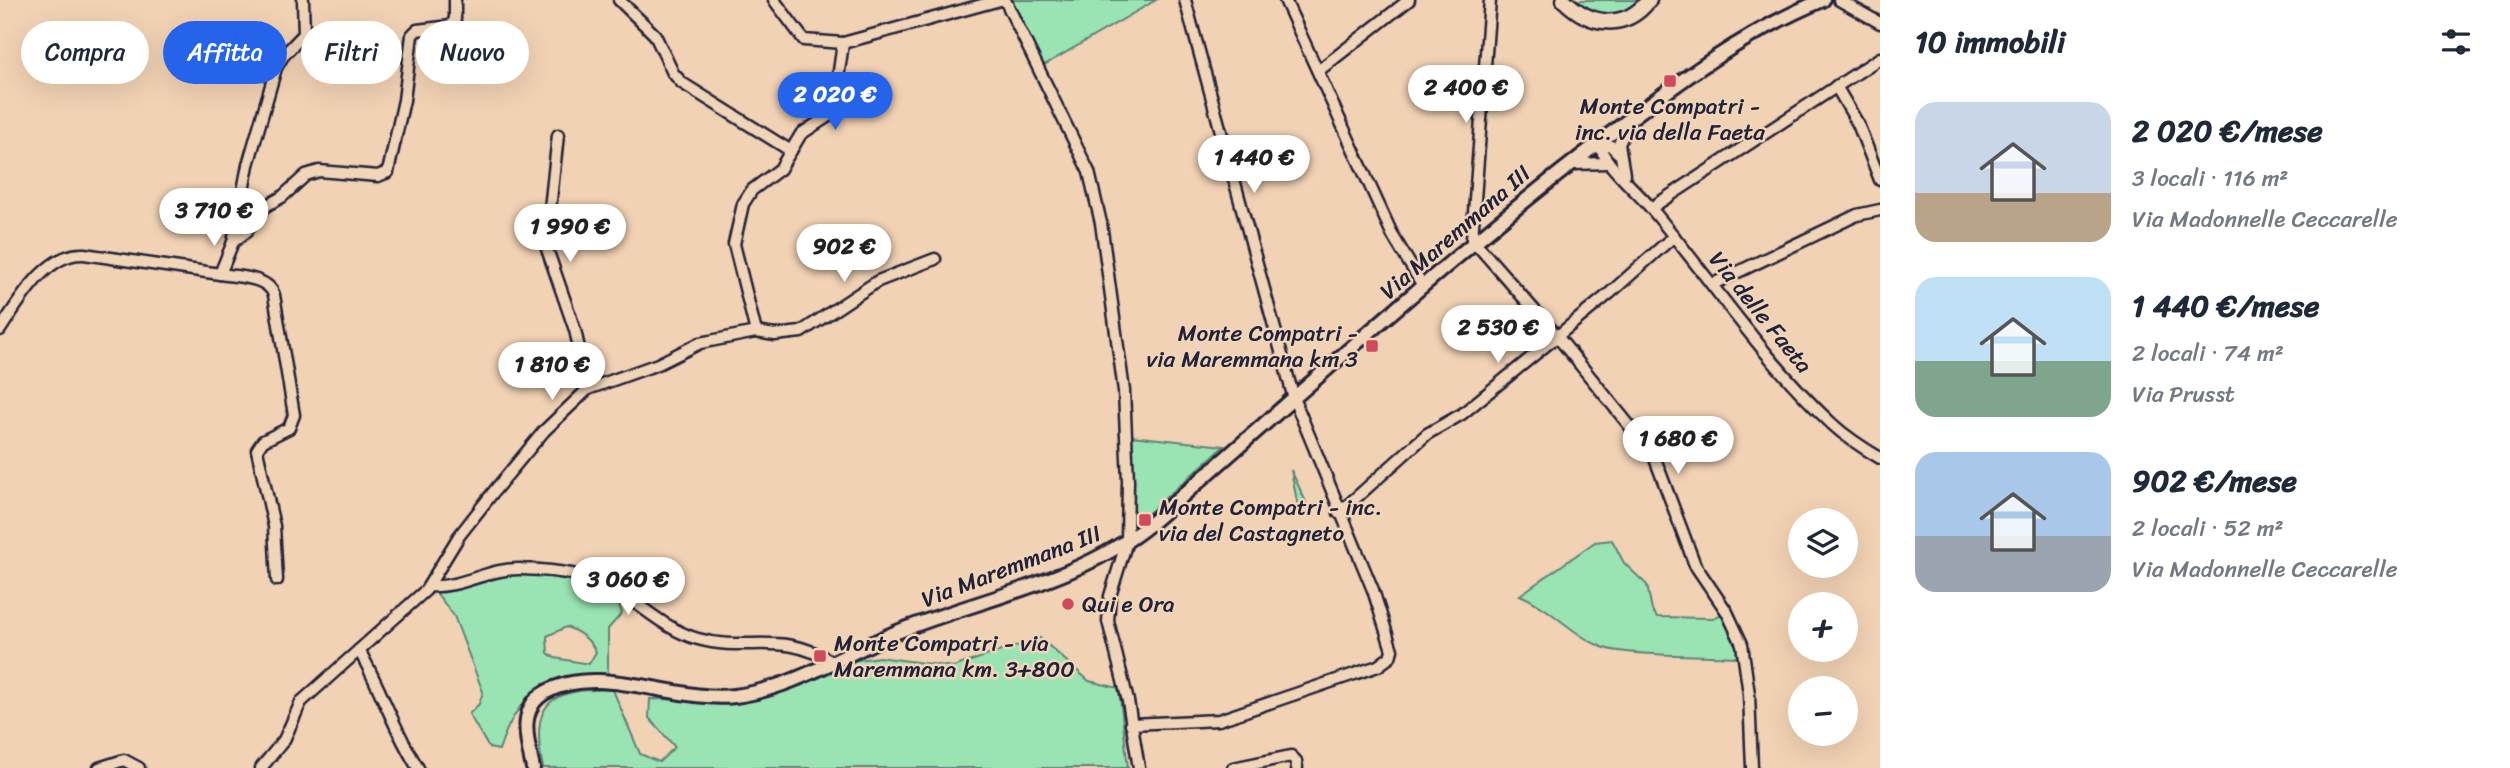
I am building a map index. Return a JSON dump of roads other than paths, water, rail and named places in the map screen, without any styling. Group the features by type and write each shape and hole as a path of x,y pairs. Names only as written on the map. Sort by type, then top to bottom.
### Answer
{"highway":[{"path":"1568,2 1591,19 1613,22 1635,14 1649,0"}],"main road":[{"name":"Via Maremmana III","path":"533,768 526,735 526,719 539,697 561,685 606,682 692,696 736,696 775,685 909,628 1080,565 1127,541 1566,166 1715,56 1823,0"}],"street":[{"path":"220,274 233,242 246,170 276,68 281,58 304,34 303,0"},
{"path":"233,242 247,231 264,207 282,197 306,175 322,172 378,176 388,173 402,106 412,35 417,30 440,30 451,26 455,19 455,0"},
{"path":"618,0 652,32 682,83 728,114 791,150"},
{"path":"774,0 804,40 843,43 1002,0 1089,172 1100,211 1125,408 1127,541 1110,596 1108,621 1128,701 1139,768"},
{"path":"1130,724 1219,720 1378,666 1390,657 1392,650 1373,590 1294,399 1186,4 1196,0"},
{"path":"1285,0 1393,236 1423,286"},
{"path":"1318,71 1409,0"},
{"path":"1490,0 1485,96 1471,232 1474,242 1557,336 1654,456 1695,565 1737,630 1746,668 1752,768"},
{"path":"1839,0 1880,23"},
{"path":"756,332 734,248 734,233 750,192 780,169 801,134 835,110 843,43"},
{"path":"1651,208 1880,58"},
{"path":"1836,86 1858,124 1880,180"},
{"path":"1625,178 1618,153 1622,133 1633,115"},
{"path":"558,135 546,246 575,330 587,389"},
{"path":"1608,163 1600,152 1600,142 1611,146 1618,153"},
{"path":"1566,166 1588,162 1608,163"},
{"name":"Via delle Faeta","path":"1608,163 1651,208 1768,355 1808,400 1833,425 1880,457"},
{"path":"1713,284 1857,215 1880,210"},
{"path":"1339,513 1427,434 1462,414 1674,236"},
{"path":"0,330 49,267 69,255 84,254 220,274 263,282 272,289 294,415 289,428 263,441 258,448 274,526 277,580"},
{"path":"261,768 286,736 299,704 429,586 459,536 495,490 544,431 587,389 658,364 694,345 756,332 775,335 803,331 878,281 935,259"},
{"path":"429,586 445,586 509,569 574,576 609,586 692,637 721,643 793,644 811,649 832,662"},
{"path":"359,650 382,691 393,725 418,768"},
{"path":"1233,768 1290,756 1296,761 1297,768"},
{"path":"99,768 121,760 131,761 139,768"}],"place":[{"name":"Monte Compatri - inc. via della Faeta","path":"1670,81"},
{"name":"Monte Compatri - via Maremmana km 3","path":"1372,346"},
{"name":"Monte Compatri - inc. via del Castagneto","path":"1145,520"},
{"name":"Qui e Ora","path":"1068,604"},
{"name":"Monte Compatri - via Maremmana km. 3+800","path":"820,656"}]}
